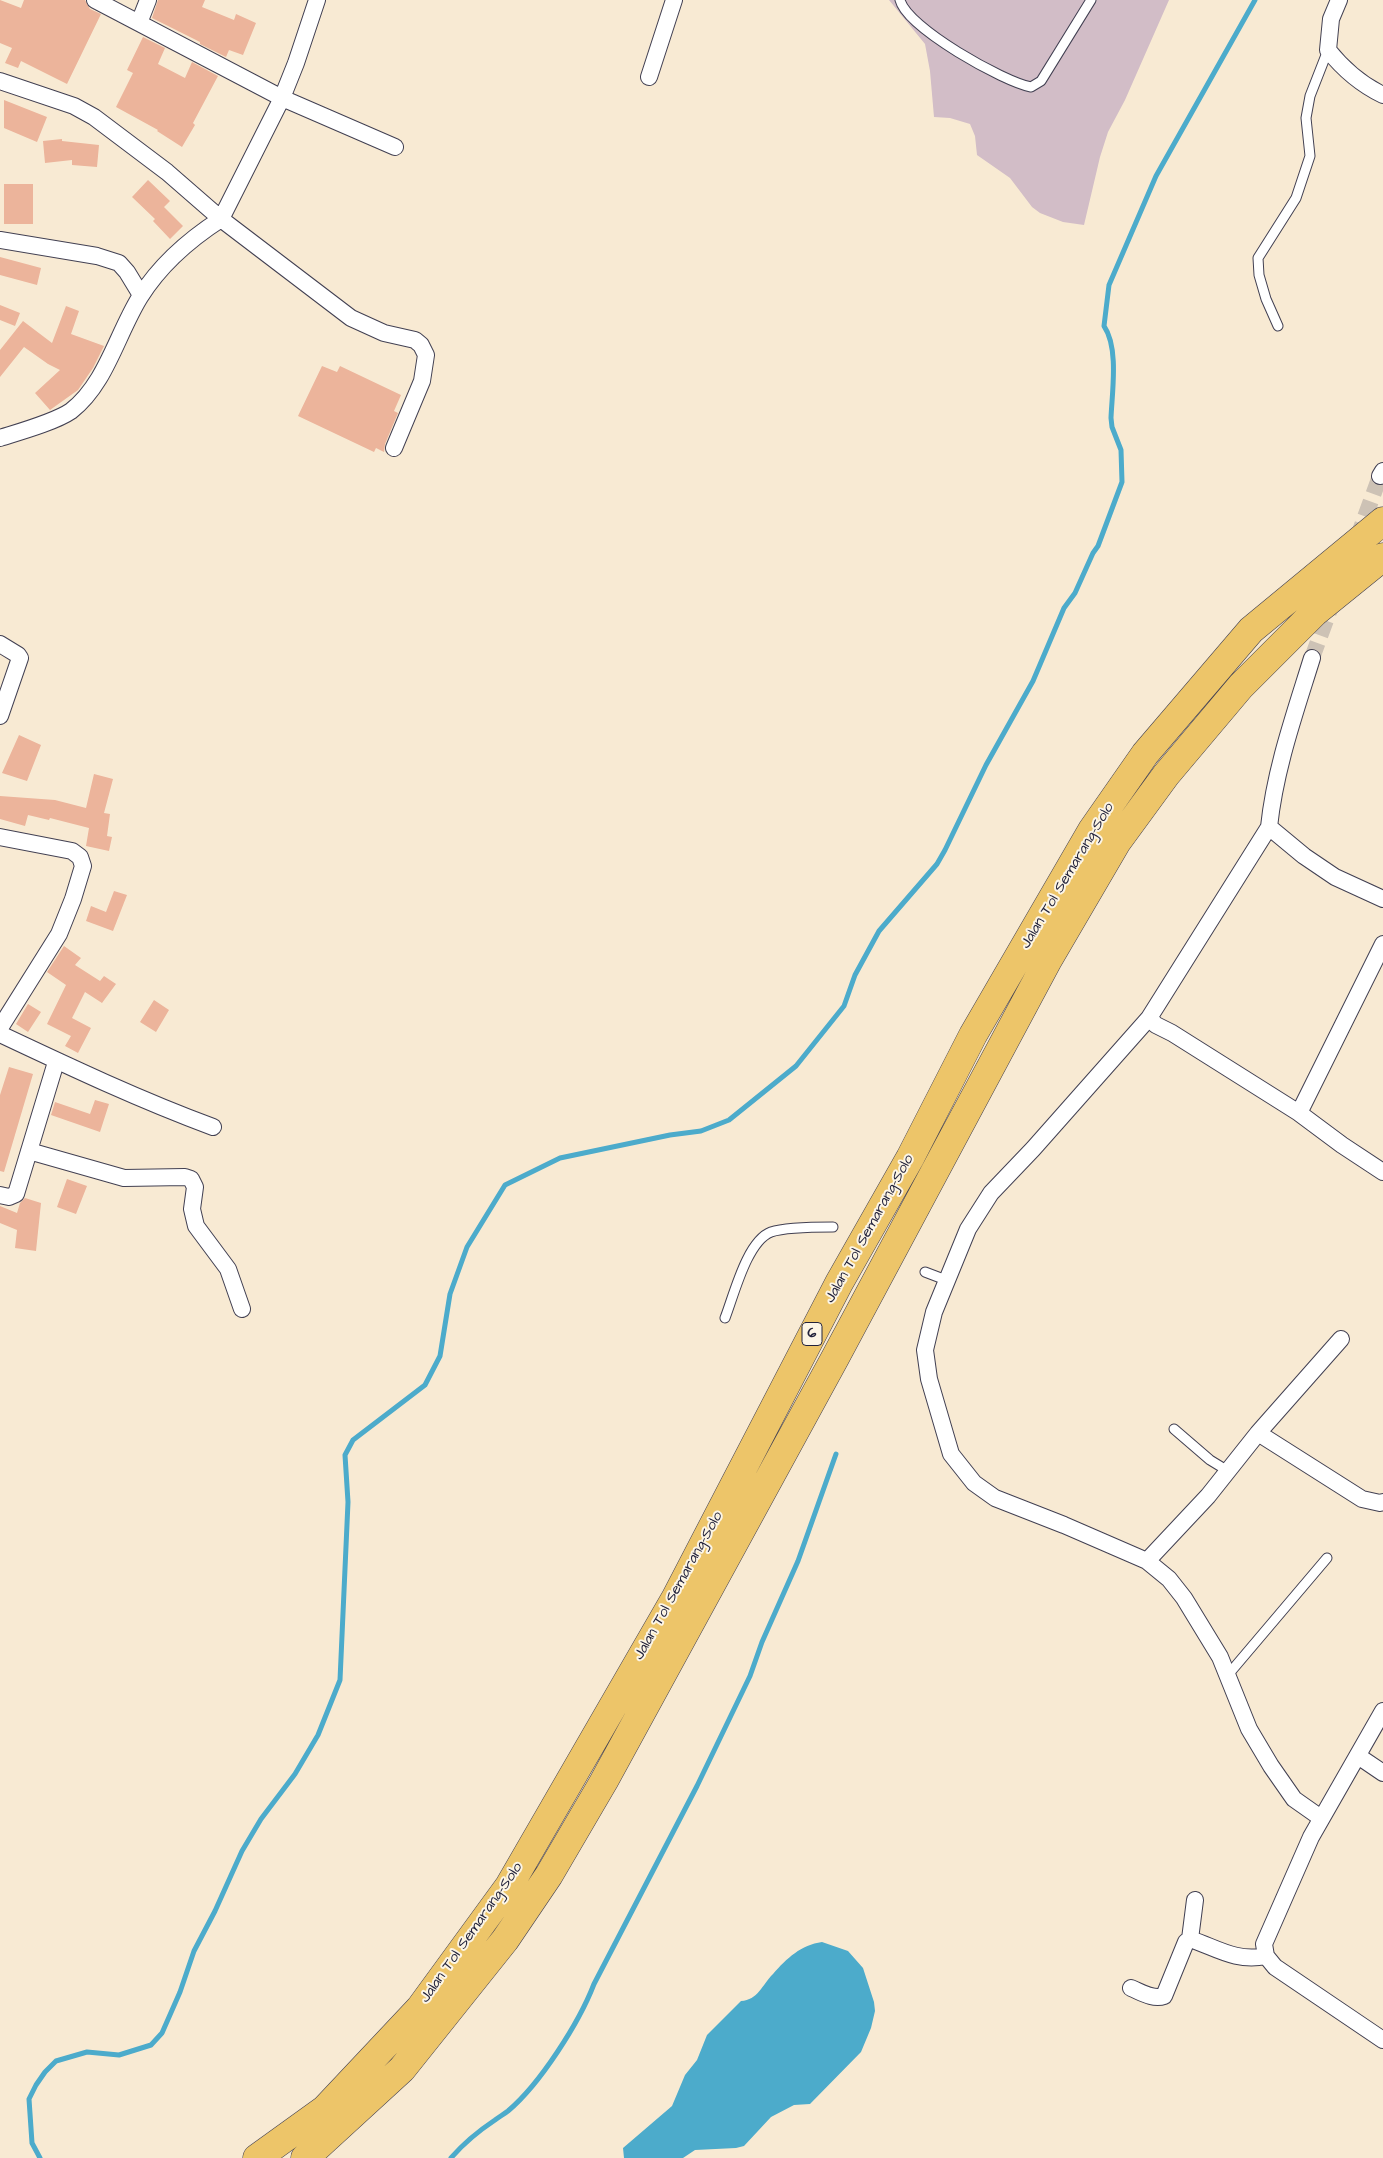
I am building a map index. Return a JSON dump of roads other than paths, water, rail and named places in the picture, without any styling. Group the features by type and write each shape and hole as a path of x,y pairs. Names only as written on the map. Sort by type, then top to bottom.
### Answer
{"highway":[{"name":"Jalan Tol Semarang–Solo","path":"257,2158 325,2109 420,2008 509,1886 676,1597 839,1283 910,1158 973,1035 1092,830 1146,754 1251,630 1383,522"},
{"name":"Jalan Tol Semarang–Solo","path":"305,2158 402,2069 505,1940 549,1875 604,1782 835,1358 1048,960 1117,842 1166,775 1241,686 1314,613 1383,557"}],"street":[{"path":"95,0 282,98 395,147"},
{"path":"139,23 148,0"},
{"path":"0,438 69,412 83,400 100,375 141,295 172,256 203,231 222,219 282,98 296,63 316,0"},
{"path":"649,77 674,0"},
{"path":"1339,0 1331,20 1328,50 1344,70 1366,87 1383,95"},
{"path":"0,81 74,106 94,117 167,172 222,219 351,318 384,333 415,340 421,345 426,355 422,381 394,448"},
{"path":"0,240 97,256 120,263 141,295"},
{"path":"0,644 20,658 0,716"},
{"path":"1312,658 1285,744 1272,801 1269,827 1149,1018 1033,1149 991,1193 968,1229 946,1280 934,1312 925,1350 928,1379 951,1454 974,1483 995,1498 1147,1561 1168,1579 1184,1598 1220,1657 1249,1729 1271,1766 1294,1798 1321,1818"},
{"path":"1269,827 1304,856 1335,877 1383,900"},
{"path":"0,837 72,851 80,857 83,866 73,899 59,934 0,1028"},
{"path":"1299,1113 1383,944"},
{"path":"1149,1018 1156,1025 1172,1033 1299,1113 1383,1172"},
{"path":"0,1034 56,1062 213,1127"},
{"path":"0,1195 9,1197 16,1194 56,1062"},
{"path":"30,1151 124,1178 185,1177 191,1179 195,1187 192,1209 196,1226 228,1269 242,1309"},
{"path":"1147,1561 1228,1472 1258,1433 1341,1339"},
{"path":"1258,1433 1362,1499 1383,1502"},
{"path":"1383,1711 1321,1818 1264,1944 1266,1956 1275,1967 1383,2040"},
{"path":"1358,1756 1383,1773"},
{"path":"1131,1988 1153,1997 1164,1996 1186,1942 1190,1940 1196,1900"},
{"path":"1190,1940 1235,1957 1252,1958 1266,1956"}],"lane":[{"path":"900,0 912,18 952,48 1000,76 1019,85 1031,87 1041,81 1092,0"},
{"path":"1278,326 1266,299 1259,275 1258,258 1296,198 1304,177 1310,156 1306,118 1310,96 1328,50"},
{"path":"725,1318 752,1250 760,1239 771,1232 833,1227"},
{"path":"925,1272 946,1280"},
{"path":"1174,1429 1210,1460 1228,1472"},
{"path":"1227,1676 1327,1558"}],"water":[{"path":"822,1942 848,1951 863,1968 875,2011 871,2028 861,2052 810,2104 794,2105 771,2117 744,2146 695,2150 683,2158 624,2158 623,2148 672,2106 685,2075 697,2060 707,2035 741,2001 756,1995 769,1978 789,1958 807,1946"}],"waterway":[{"path":"40,2158 32,2143 29,2099 36,2085 56,2061 87,2052 119,2055 151,2045 162,2033 180,1992 194,1951 215,1911 242,1851 261,1819 295,1774 318,1735 340,1680 348,1502 345,1455 353,1440 425,1385 440,1356 450,1294 467,1247 505,1185 560,1158 670,1135 701,1131 729,1120 796,1066 844,1006 855,975 879,931 937,864 945,850 986,765 1033,681 1064,608 1075,593 1098,546 1122,482 1121,450 1112,427 1111,418 1114,371 1112,346 1104,326 1109,285 1156,176 1255,0"},
{"path":"451,2158 483,2128 508,2111 533,2085 579,2017 594,1984 697,1786 750,1676 762,1642 798,1561 836,1454"}],"tunnel":[{"path":"1357,539 1380,476"},
{"path":"1312,658 1333,601"}]}
